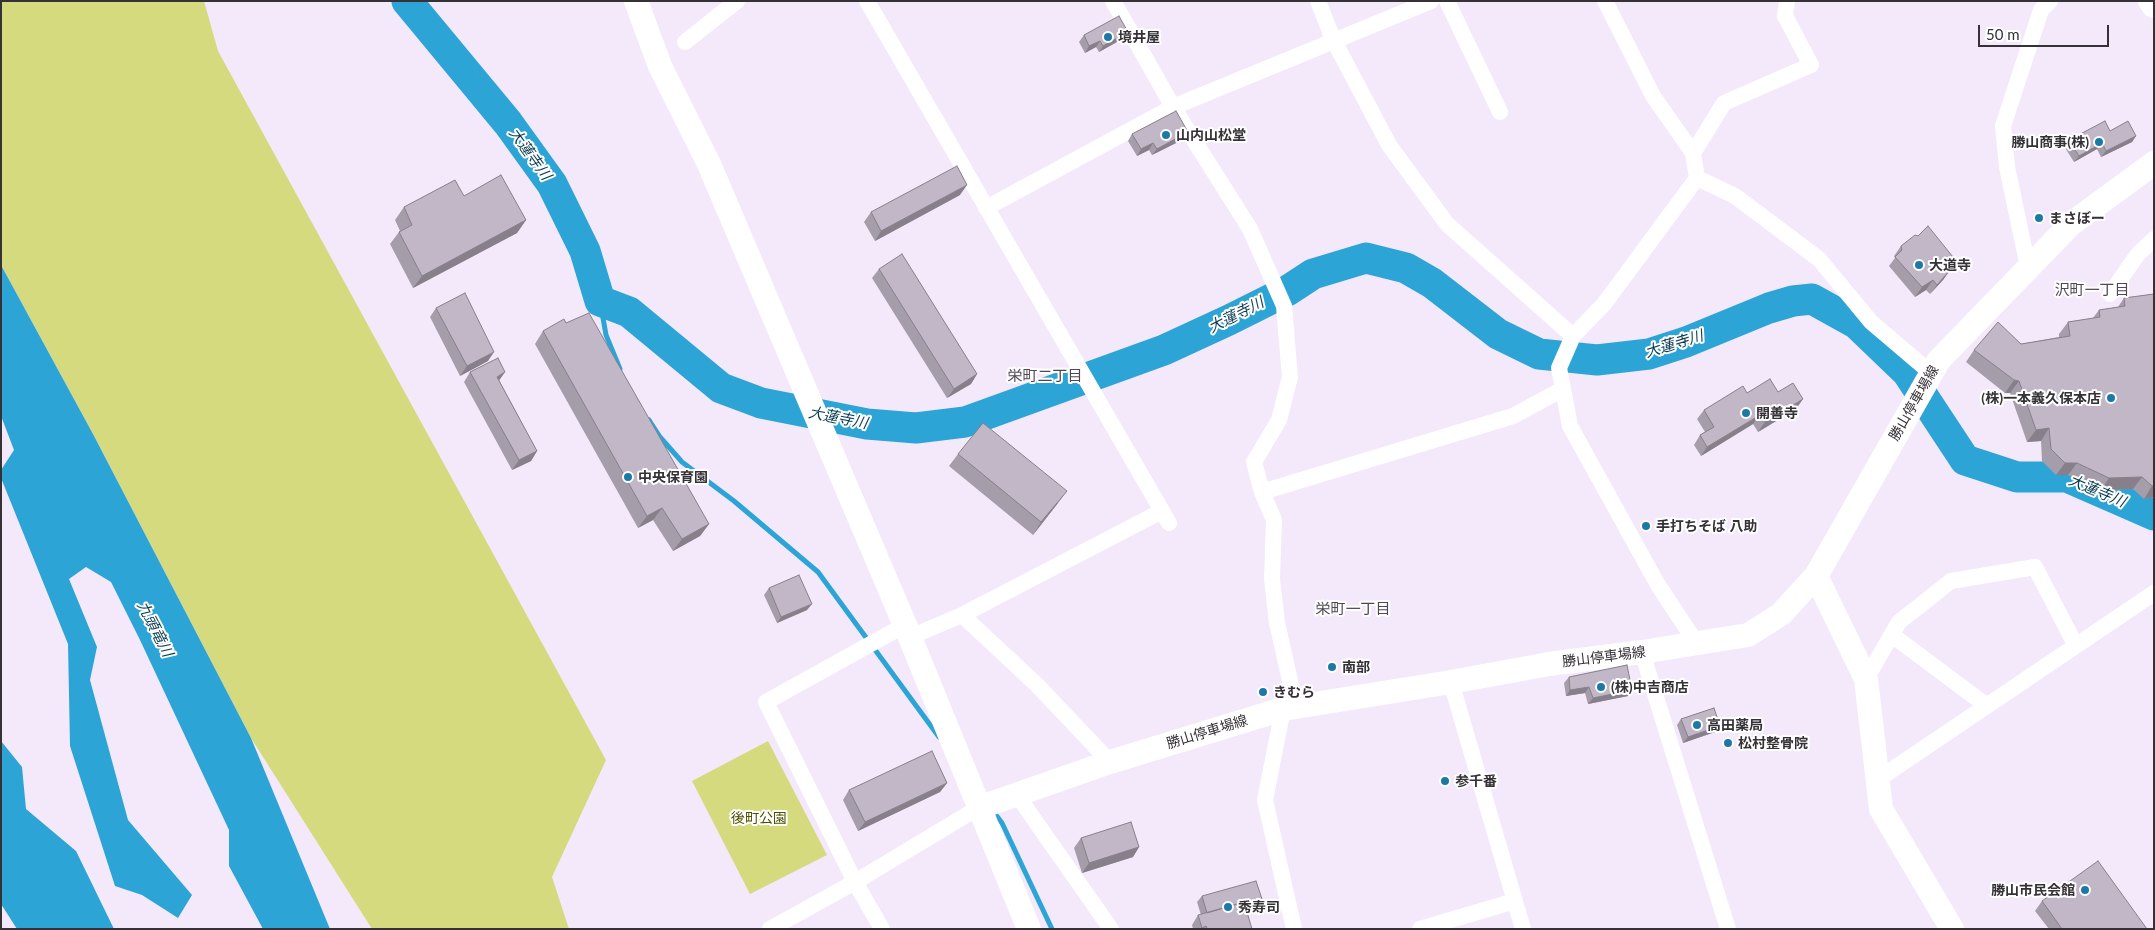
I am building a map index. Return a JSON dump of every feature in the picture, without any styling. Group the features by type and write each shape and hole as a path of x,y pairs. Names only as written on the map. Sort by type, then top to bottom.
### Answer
{"main road":[{"path":"636,1 660,66 709,164 908,631 978,808 1029,929"},
{"path":"2151,1 2154,5"},
{"name":"勝山停車場線","path":"978,808 1110,762 1283,709 1549,664 1697,644 1748,635 1781,614 1816,576 1939,360 2071,224 2153,165"},
{"path":"1816,576 1866,679 1882,809 1952,929"}],"street":[{"path":"866,1 1165,517 1063,564 962,615 908,631 766,702 855,882 882,929"},
{"path":"1113,1 1173,107 1250,229 1284,306 1290,377 1278,420 1254,462 1262,492 1274,520 1272,578 1277,623 1291,684 1283,709 1265,800 1294,929"},
{"path":"1318,1 1333,40 1389,145 1447,224 1573,336"},
{"path":"986,208 1173,107 1430,1"},
{"path":"1447,1 1500,112"},
{"path":"1605,1 1653,96 1693,153 1697,178 1604,304 1573,336 1560,368 1563,389 1570,426 1658,585 1697,644"},
{"path":"1693,153 1724,103 1811,66 1785,16 1787,1"},
{"path":"2028,267 2007,167 2003,126 2041,10 2050,1"},
{"path":"685,42 735,2"},
{"path":"1697,178 1735,196 1819,259 1872,322 1930,373"},
{"path":"2110,294 2138,254 2154,239"},
{"path":"1262,492 1513,416 1563,389"},
{"path":"1866,679 1899,622 1951,581 2035,567 2076,646"},
{"path":"1877,780 2154,593"},
{"path":"962,615 1037,684 1110,762"},
{"path":"1892,635 1987,706"},
{"path":"1642,652 1728,929"},
{"path":"1451,682 1523,929"},
{"path":"1017,795 1111,929"},
{"path":"770,929 855,882 978,808"},
{"path":"1420,929 1515,901"}],"green space":[{"path":"1,1 204,1 218,51 606,760 552,877 569,929 372,929 251,738 93,434 1,265"},
{"name":"後町公園","path":"768,741 827,855 750,894 692,781"}],"water":[{"name":"九頭竜川","path":"1,265 93,434 251,738 330,929 263,929 229,866 229,830 140,640 111,582 86,567 69,579 97,647 90,680 128,820 192,895 178,918 142,895 115,886 70,746 68,644 1,478 1,470 14,450 1,416"},
{"path":"1,741 22,767 26,809 76,851 114,929 17,929 1,904"}],"building":[{"path":"1119,16 1128,32 1103,46 1100,41 1089,46 1084,35"},
{"path":"1176,111 1188,132 1157,149 1153,143 1141,149 1132,134"},
{"path":"2105,121 2110,131 2128,121 2136,136 2106,151 2102,143 2079,156 2069,140"},
{"path":"957,166 967,185 881,231 871,212"},
{"path":"501,175 526,220 422,276 399,232 412,225 404,207 455,180 464,196"},
{"path":"1928,226 1953,257 1947,265 1950,270 1937,285 1933,280 1922,287 1895,257 1902,250 1901,246 1915,235 1918,236"},
{"path":"902,254 977,374 954,389 879,269"},
{"path":"465,293 494,352 467,366 436,308"},
{"path":"2154,294 2154,486 2152,486 2142,477 2109,478 2077,463 2065,463 2051,449 2049,428 2036,430 2019,381 2014,380 1974,350 1998,322 2021,344 2070,336 2068,322 2100,317 2099,310 2125,306 2124,298"},
{"path":"589,313 709,524 682,539 662,508 647,516 543,331 564,319 566,323"},
{"path":"498,358 505,372 497,377 537,451 519,460 470,372"},
{"path":"1770,379 1778,392 1793,383 1803,399 1765,422 1760,415 1707,447 1700,435 1714,427 1704,410 1743,386 1747,393"},
{"path":"983,423 1067,491 1041,522 958,454"},
{"path":"799,575 812,604 781,617 769,588"},
{"path":"1627,665 1632,690 1593,698 1589,687 1570,690 1569,677"},
{"path":"1714,708 1720,726 1688,737 1681,719"},
{"path":"932,751 947,783 865,822 849,790"},
{"path":"1131,822 1139,847 1089,863 1081,838"},
{"name":"勝山市民会館","path":"2098,861 2147,929 2062,929 2042,901"},
{"path":"1256,881 1262,899 1245,904 1244,902 1207,913 1202,896"},
{"path":"1244,902 1252,929 1206,929 1206,926 1202,928 1198,915"}],"waterway":[{"name":"大蓮寺川","path":"407,1 508,123 552,184 585,251 600,301 629,312 721,388 761,403 867,424 916,428 965,422 1164,350 1287,291 1313,274 1366,258 1406,268 1432,283 1498,334 1539,354 1597,360 1649,354 1686,342 1769,308 1793,301 1812,299 1857,324 1907,372 1965,460 2017,477 2067,477 2154,515"},
{"path":"600,301 606,335 620,369"},
{"path":"649,420 660,437 682,462 734,501 818,572 939,737"},
{"path":"993,811 1002,823 1052,929"}],"place":[{"name":"境井屋","path":"1108,37"},
{"name":"山内山松堂","path":"1166,135"},
{"name":"勝山商事(株)","path":"2099,142"},
{"name":"まさぼー","path":"2039,218"},
{"name":"大道寺","path":"1919,265"},
{"name":"(株)一本義久保本店","path":"2111,398"},
{"name":"開善寺","path":"1746,413"},
{"name":"中央保育園","path":"628,477"},
{"name":"手打ちそば 八助","path":"1646,526"},
{"name":"南部","path":"1332,667"},
{"name":"(株)中吉商店","path":"1601,687"},
{"name":"きむら","path":"1263,692"},
{"name":"高田薬局","path":"1697,725"},
{"name":"松村整骨院","path":"1728,743"},
{"name":"参千番","path":"1445,781"},
{"name":"勝山市民会館","path":"2085,890"},
{"name":"秀寿司","path":"1228,907"}],"district":[{"name":"沢町一丁目","path":"2092,290"},
{"name":"栄町二丁目","path":"1045,376"},
{"name":"栄町一丁目","path":"1353,609"}]}
